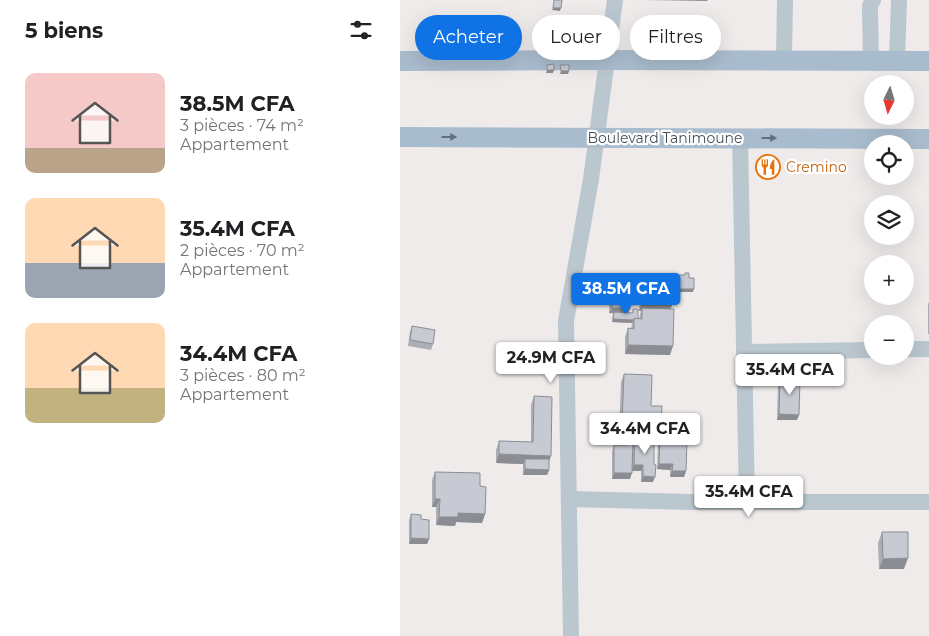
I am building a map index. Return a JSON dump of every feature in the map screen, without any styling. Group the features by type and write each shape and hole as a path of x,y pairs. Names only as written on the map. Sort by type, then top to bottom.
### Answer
{"main road":[{"path":"400,61 607,60"},
{"path":"620,60 929,61"},
{"name":"Boulevard Tanimoune","path":"400,137 929,138"}],"street":[{"path":"613,15 615,0"},
{"path":"784,60 785,0"},
{"path":"871,61 870,6 873,0"},
{"path":"897,61 899,0"},
{"path":"571,636 566,321 591,179 607,60"},
{"path":"740,138 747,502"},
{"path":"914,350 929,349"},
{"path":"744,352 864,350"},
{"path":"569,499 692,502 929,502"}],"building":[{"path":"554,0 562,0 561,8 553,8"},
{"path":"554,64 554,70 547,70 547,65"},
{"path":"560,65 569,65 569,71 561,71"},
{"path":"685,273 689,273 689,278 694,278 694,289 678,289 678,275 685,275"},
{"path":"612,277 630,277 630,308 612,308"},
{"path":"642,290 672,290 672,305 641,305"},
{"path":"642,308 674,309 673,346 628,345 628,328 634,329 634,318 642,319"},
{"path":"633,309 638,309 638,319 613,319 614,312 633,313"},
{"path":"412,326 435,330 433,344 410,340"},
{"path":"624,374 652,375 651,406 662,406 661,424 622,423"},
{"path":"780,378 800,379 799,415 779,414"},
{"path":"534,396 552,397 551,456 499,454 499,441 533,442"},
{"path":"635,436 654,437 655,477 643,476 643,465 634,465"},
{"path":"660,437 680,438 680,441 687,441 686,471 672,471 673,464 659,464"},
{"path":"627,440 633,440 632,473 614,473 614,445 627,445"},
{"path":"525,459 549,459 549,470 525,469"},
{"path":"435,472 480,473 480,486 486,487 485,514 458,513 458,517 439,517 440,499 435,499"},
{"path":"411,514 421,515 421,519 429,520 429,539 411,538"},
{"path":"882,532 908,532 908,558 883,559"}],"place":[{"name":"Cremino","path":"768,167"}]}
